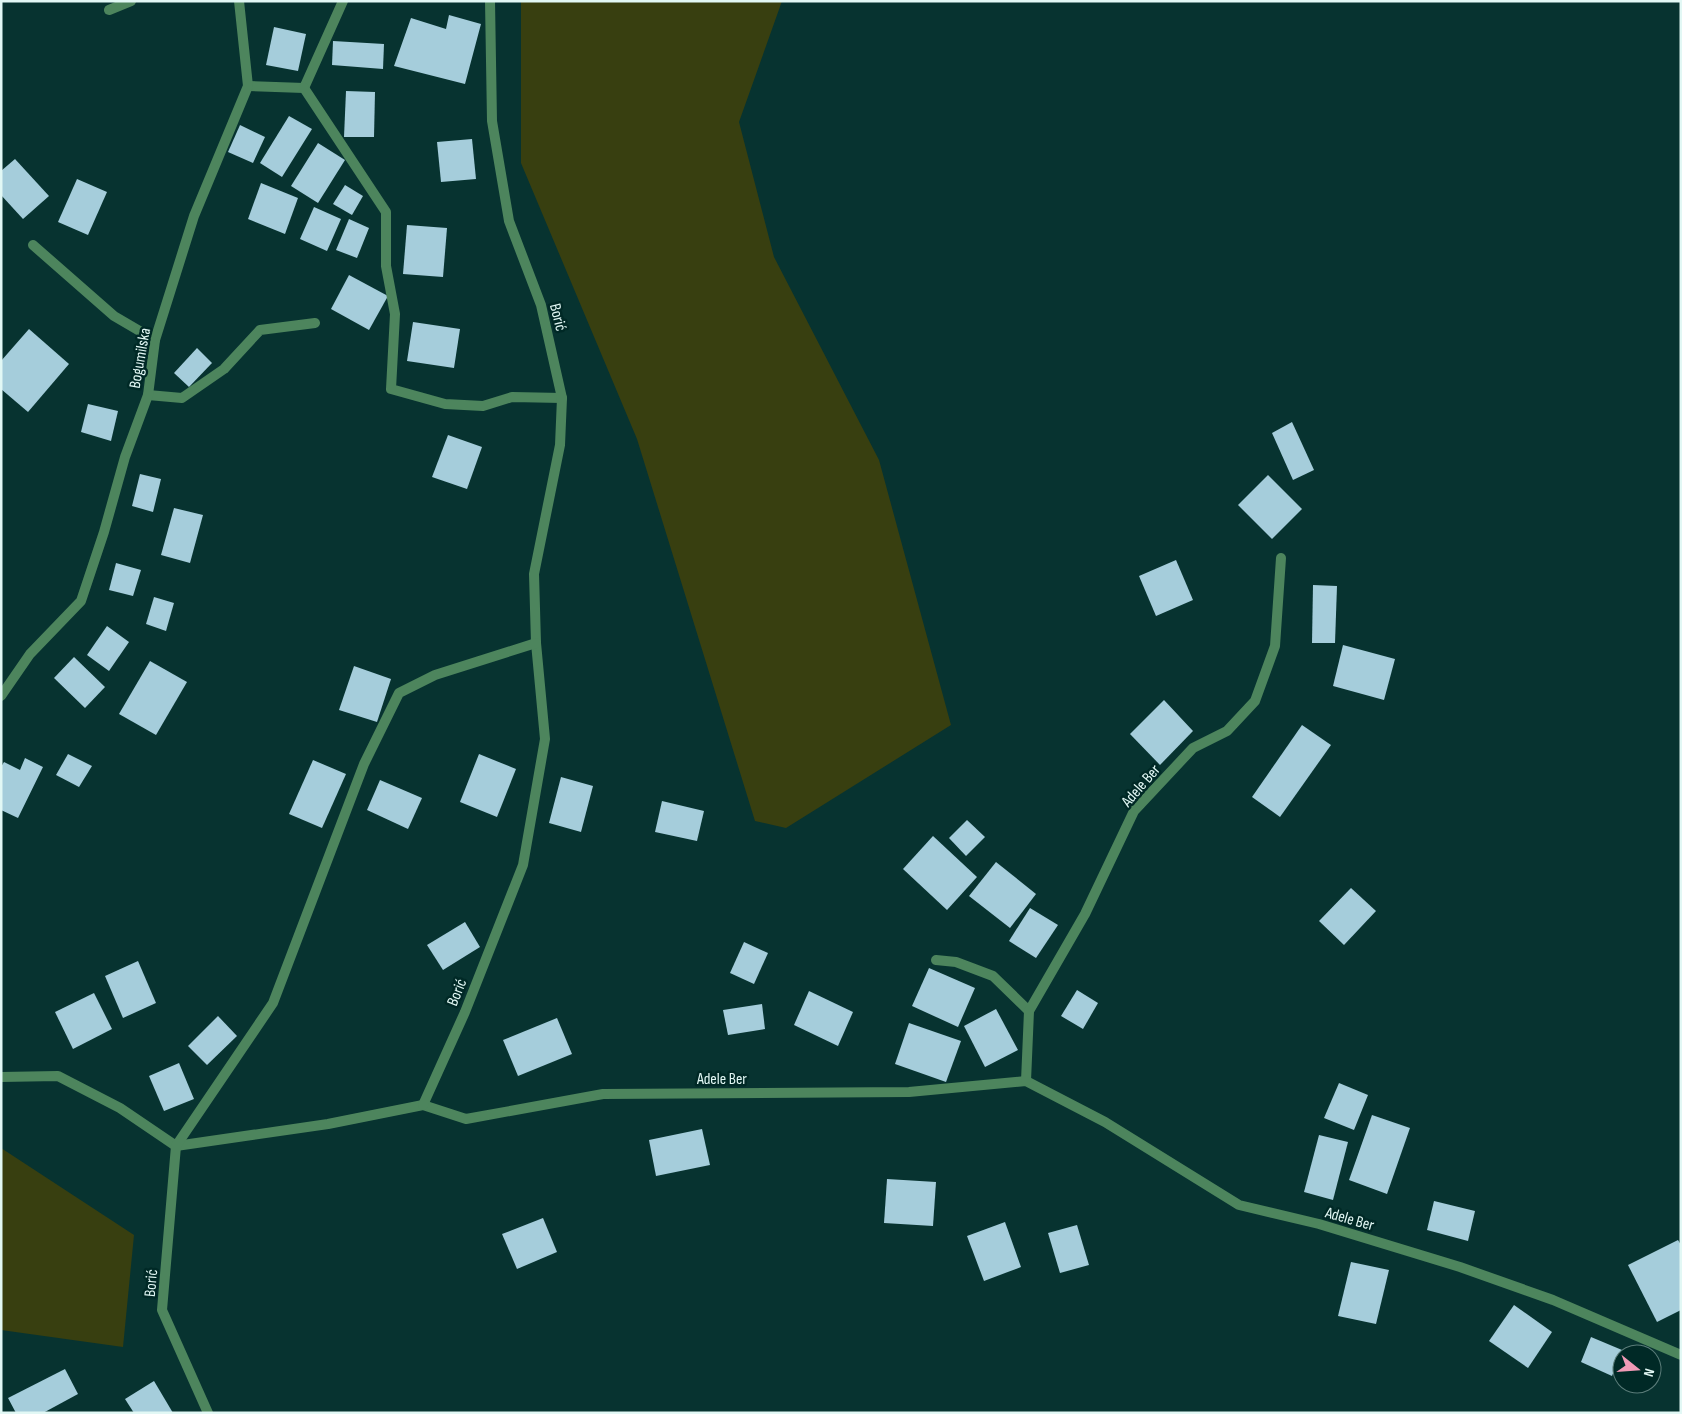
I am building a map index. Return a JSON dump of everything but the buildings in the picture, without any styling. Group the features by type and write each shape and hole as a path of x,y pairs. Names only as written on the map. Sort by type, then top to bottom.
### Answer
{"street":[{"path":"109,10 130,1"},
{"name":"Bogumilska","path":"1,696 30,654 81,601 104,532 124,457 148,395 155,340 194,216 248,86 239,1"},
{"path":"304,88 343,1"},
{"name":"Borić","path":"423,1105 465,1012 523,865 545,739 536,643 534,574 560,445 562,398 541,305 509,220 492,121 490,1"},
{"path":"248,86 304,88"},
{"path":"304,88 386,212 386,266 395,314 391,389 445,404 483,406 512,397 562,398"},
{"path":"32,245 114,316 155,340"},
{"path":"148,395 182,398 224,369 260,330 315,323"},
{"name":"Adele Ber","path":"1026,1081 1029,1011 1085,914 1134,811 1193,748 1227,731 1255,701 1275,646 1281,558"},
{"name":"Borić","path":"208,1413 162,1310 176,1146 273,1003 364,764 399,693 434,675 536,643"},
{"path":"936,960 956,962 993,976 1029,1011"},
{"path":"1,1077 58,1076 120,1108 176,1146 328,1124 423,1105"},
{"name":"Adele Ber","path":"423,1105 466,1119 603,1094 909,1092 1026,1081 1105,1122 1239,1205 1318,1224 1460,1267 1553,1300 1681,1354"}],"green space":[{"path":"521,1 782,1 739,122 774,257 879,460 951,725 786,828 755,821 637,439 521,163"},
{"path":"1,1148 134,1235 123,1347 1,1330"}]}
